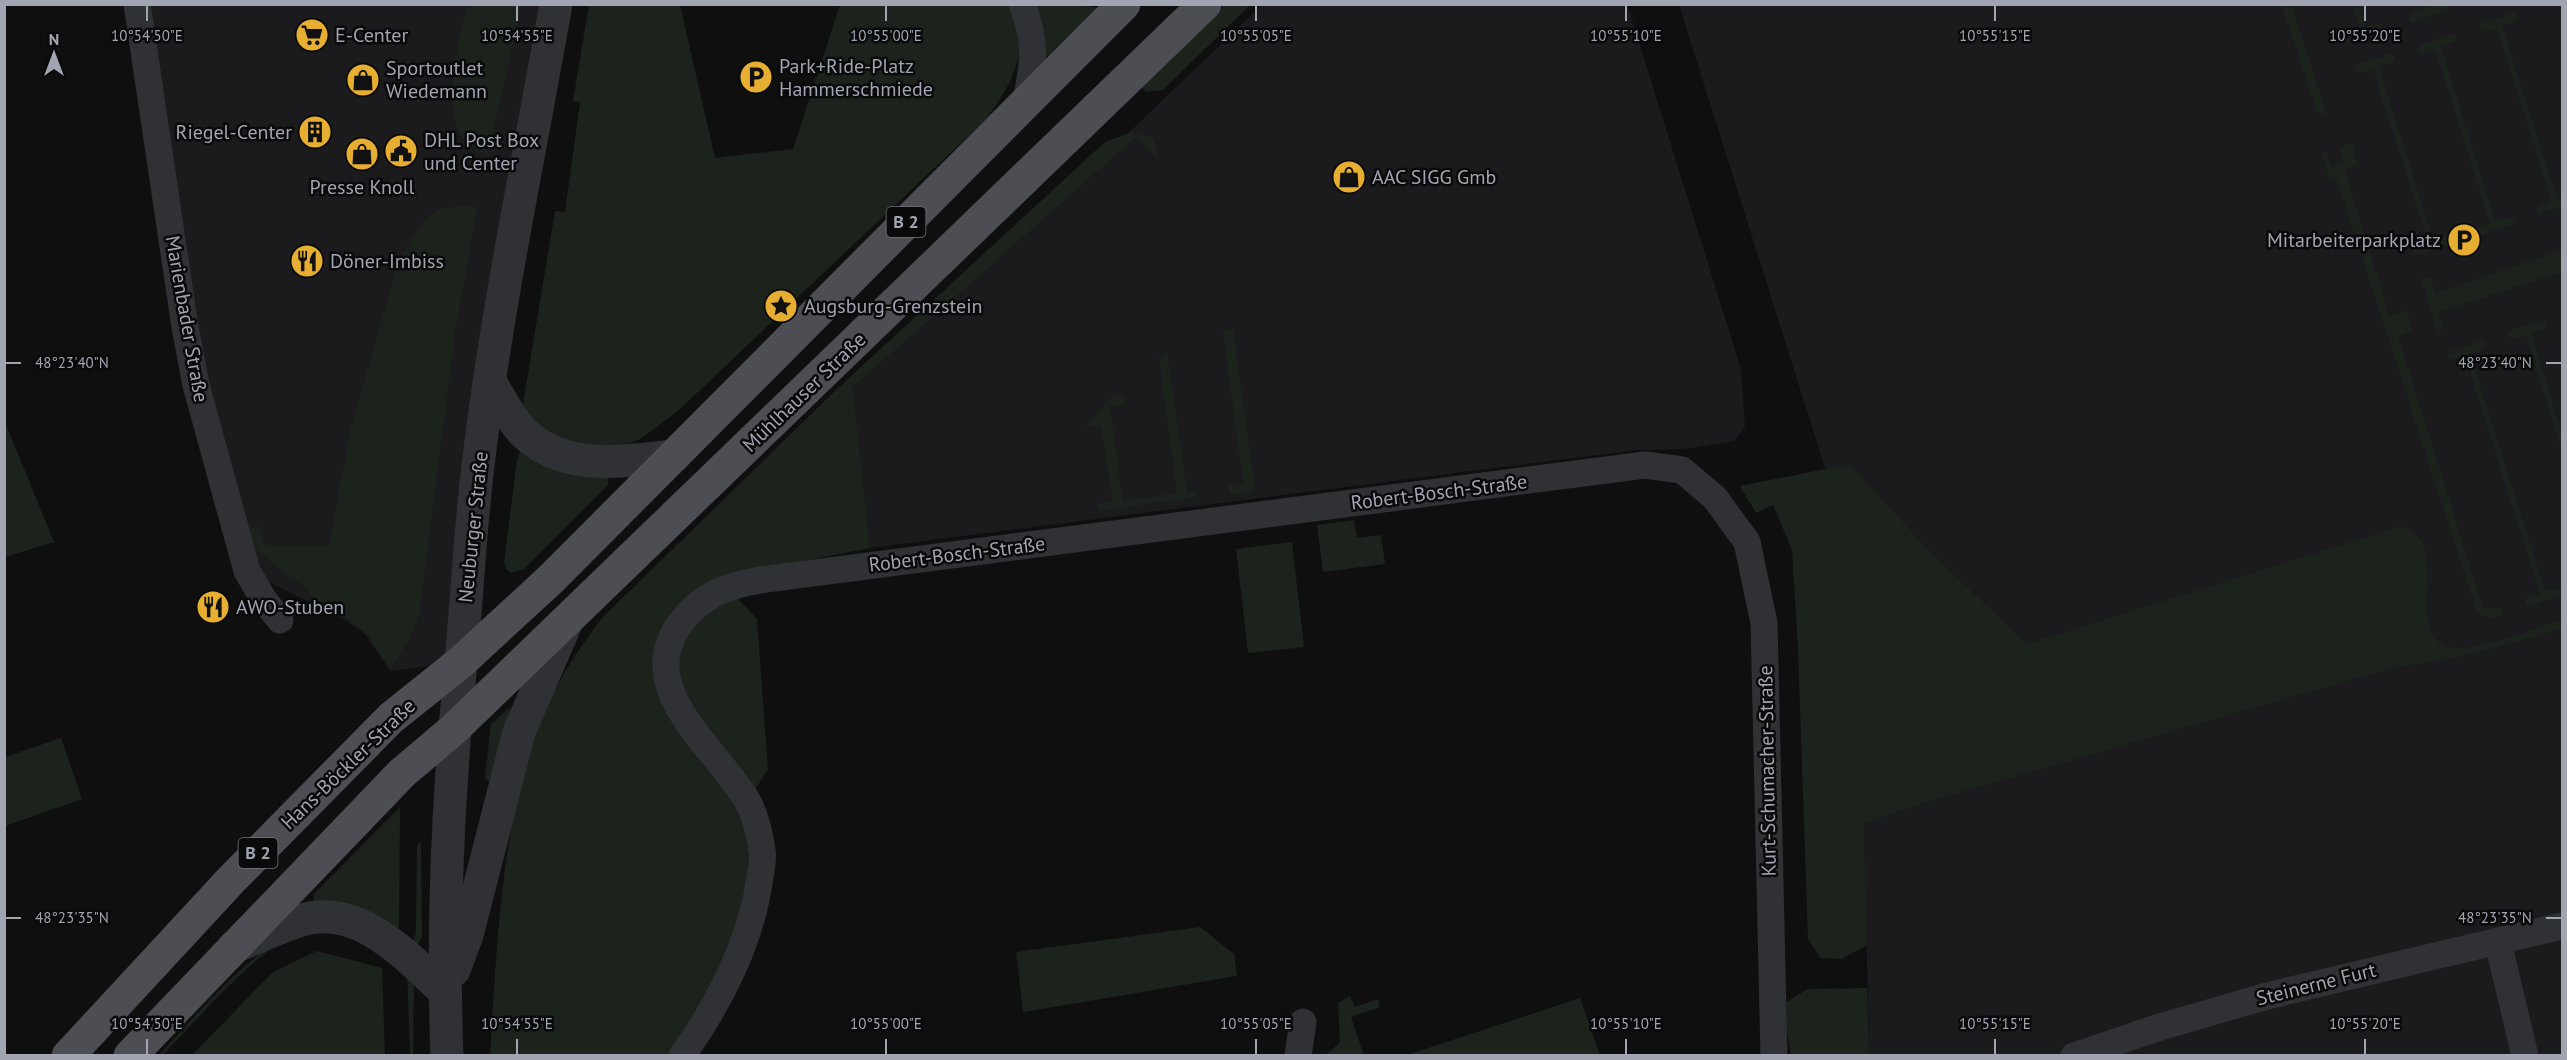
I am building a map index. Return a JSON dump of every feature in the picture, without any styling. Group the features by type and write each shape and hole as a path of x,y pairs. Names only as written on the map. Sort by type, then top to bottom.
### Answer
{"main road":[{"name":"B 2","path":"461,662 551,579 1124,4"},
{"name":"Mühlhauser Straße","path":"454,729 1205,4"},
{"name":"Hans-Böckler-Straße","path":"68,1056 232,879 382,727 461,662"},
{"name":"B 2","path":"130,1056 402,773 454,729"}],"street":[{"name":"Marienbader Straße","path":"137,4 185,327 196,385 247,571 264,600 280,620"},
{"name":"Neuburger Straße","path":"447,1056 444,991 447,845 454,729 478,466 490,382 556,4"},
{"path":"1022,4 1032,32 1035,50 1026,101"},
{"path":"490,382 522,431 546,449 586,461 611,463 674,456"},
{"name":"Robert-Bosch-Straße","path":"682,1056 705,1024 744,946 758,888 763,852 749,804 725,767 685,721 669,688 667,660 674,632 692,608 711,594 737,584 759,580 1645,465 1682,470 1715,498"},
{"name":"Kurt-Schumacher-Straße","path":"1715,498 1747,542 1764,623 1774,1056"},
{"path":"234,947 300,920 336,918 362,924 389,940 444,991 467,935 519,732 567,620"},
{"name":"Steinerne Furt","path":"2074,1056 2160,1027 2267,996 2401,962 2499,942 2562,926"},
{"path":"2499,942 2525,1056"},
{"path":"1298,1056 1303,1022"}],"shaded area":[{"path":"1059,4 1095,7 1096,10 1047,58 1032,5"},
{"path":"1627,4 1741,369 1745,426 1735,441 1686,449 1636,450 870,548 853,387 1035,222 1262,5"},
{"path":"137,5 556,5 461,662 390,671 365,634 345,620 247,571 196,385"},
{"path":"468,5 521,5 488,156 471,146 462,137 456,124 453,108 454,72"},
{"path":"589,5 680,5 715,158 793,149 840,5 1012,5 1018,21 1020,36 1016,66 1011,80 985,120 679,410 642,438 618,449 571,448 526,415 523,404 555,211 565,212 580,102 573,101"},
{"path":"1224,5 1250,5 1163,90 1147,92 1140,87"},
{"path":"1679,5 2562,5 2562,1055 1869,1055 1864,824 1930,801"},
{"path":"2282,5 2291,5 2327,115 2317,112"},
{"path":"2353,5 2358,5 2365,27 2381,23 2384,30 2350,42 2346,40 2346,34 2360,29"},
{"path":"2422,5 2428,7 2447,5 2448,7 2445,11 2413,22 2409,21 2409,15 2423,9"},
{"path":"2514,13 2518,16 2518,20 2502,26 2557,200 2562,198 2562,207 2538,213 2537,208 2552,201 2497,28 2482,32 2479,28 2481,24"},
{"path":"2452,34 2456,36 2456,41 2441,47 2495,221 2511,216 2515,221 2513,224 2480,235 2475,233 2476,228 2490,222 2435,49 2422,53 2417,50 2419,45"},
{"path":"2390,54 2395,56 2394,61 2379,67 2433,240 2449,236 2453,240 2451,244 2418,255 2413,252 2414,247 2428,242 2373,69 2360,73 2355,69 2357,65"},
{"path":"1130,133 1152,137 1157,147 1157,159 1136,137 853,387 870,548 788,564 731,579 739,600 757,619 768,770 743,807 755,854 737,941 697,1020 668,1055 490,1056 500,909 517,801 525,765 538,725 556,687 578,651 603,617 836,390 1095,151 1107,141"},
{"path":"2352,143 2357,165 2344,169 2389,315 2404,311 2408,313 2413,331 2398,337 2483,608 2504,608 2502,615 2491,618 2480,615 2476,609 2338,182 2329,177 2322,153 2326,151 2331,166 2343,162 2339,147"},
{"path":"458,206 477,207 455,332 419,616 409,640 390,669 366,633 347,618 318,606 305,586 289,577 255,548 250,529 259,526 265,545 329,545 351,428 394,277 411,239 424,221 439,210"},
{"path":"2562,250 2562,272 2439,312 2443,327 2439,331 2436,328 2422,281 2424,277 2430,278 2435,293"},
{"path":"2542,320 2546,322 2546,327 2531,333 2562,434 2562,451 2526,335 2512,339 2507,335 2509,331"},
{"path":"1233,328 1255,491 1231,494 1227,486 1243,484 1223,330"},
{"path":"2481,341 2486,343 2486,348 2470,354 2545,591 2562,588 2562,595 2530,606 2525,604 2526,599 2540,593 2465,356 2452,360 2447,358 2449,352"},
{"path":"1167,352 1187,492 1195,490 1196,497 1100,511 1097,504 1113,502 1101,426 1085,427 1114,395 1126,399 1123,405 1110,406 1122,501 1177,493 1159,358"},
{"path":"5,422 54,542 4,557"},
{"path":"522,446 608,474 608,485 524,569 511,573 506,569 504,562 517,460"},
{"path":"1846,465 1855,470 1932,554 2027,644 2401,526 2418,536 2426,553 2427,618 2432,635 2445,646 2481,645 2562,620 2562,629 2467,655 2389,669 1930,801 1864,824 1867,945 1842,959 1820,958 1808,939 1798,649 1792,550 1773,505 1756,513 1740,486"},
{"path":"1354,520 1357,538 1381,535 1385,564 1323,572 1317,525"},
{"path":"1292,542 1304,647 1248,653 1236,549"},
{"path":"511,706 490,781 487,781 485,777 491,724"},
{"path":"61,738 82,799 5,826 5,757"},
{"path":"400,807 399,929 361,909 314,903 314,894"},
{"path":"421,842 422,936 418,945 413,944 416,932 417,845"},
{"path":"319,924 338,924 368,931 384,942 390,950 371,939 340,929 318,928 290,937 251,965 163,1055 158,1056 211,998 252,960 296,932"},
{"path":"1200,927 1234,954 1237,976 1023,1012 1016,952"},
{"path":"317,951 382,968 385,1055 192,1055 273,972"},
{"path":"407,968 414,978 413,1055 410,1055"},
{"path":"1867,988 1869,1055 1791,1055 1786,1002 1808,989"},
{"path":"1350,996 1355,1007 1378,999 1380,1007 1351,1017 1364,1055 1325,1055 1340,1043 1338,1003"},
{"path":"1580,998 1600,1055 1407,1055"}],"place":[{"name":"E-Center","path":"312,35"},
{"name":"Park+Ride-Platz Hammerschmiede","path":"756,77"},
{"name":"Sportoutlet Wiedemann","path":"363,80"},
{"name":"Riegel-Center","path":"315,132"},
{"name":"DHL Post Box und Center","path":"401,151"},
{"name":"Presse Knoll","path":"362,154"},
{"name":"AAC SIGG Gmb","path":"1349,177"},
{"name":"Mitarbeiterparkplatz","path":"2464,240"},
{"name":"Döner-Imbiss","path":"307,261"},
{"name":"Augsburg-Grenzstein","path":"781,306"},
{"name":"AWO-Stuben","path":"213,607"}]}
